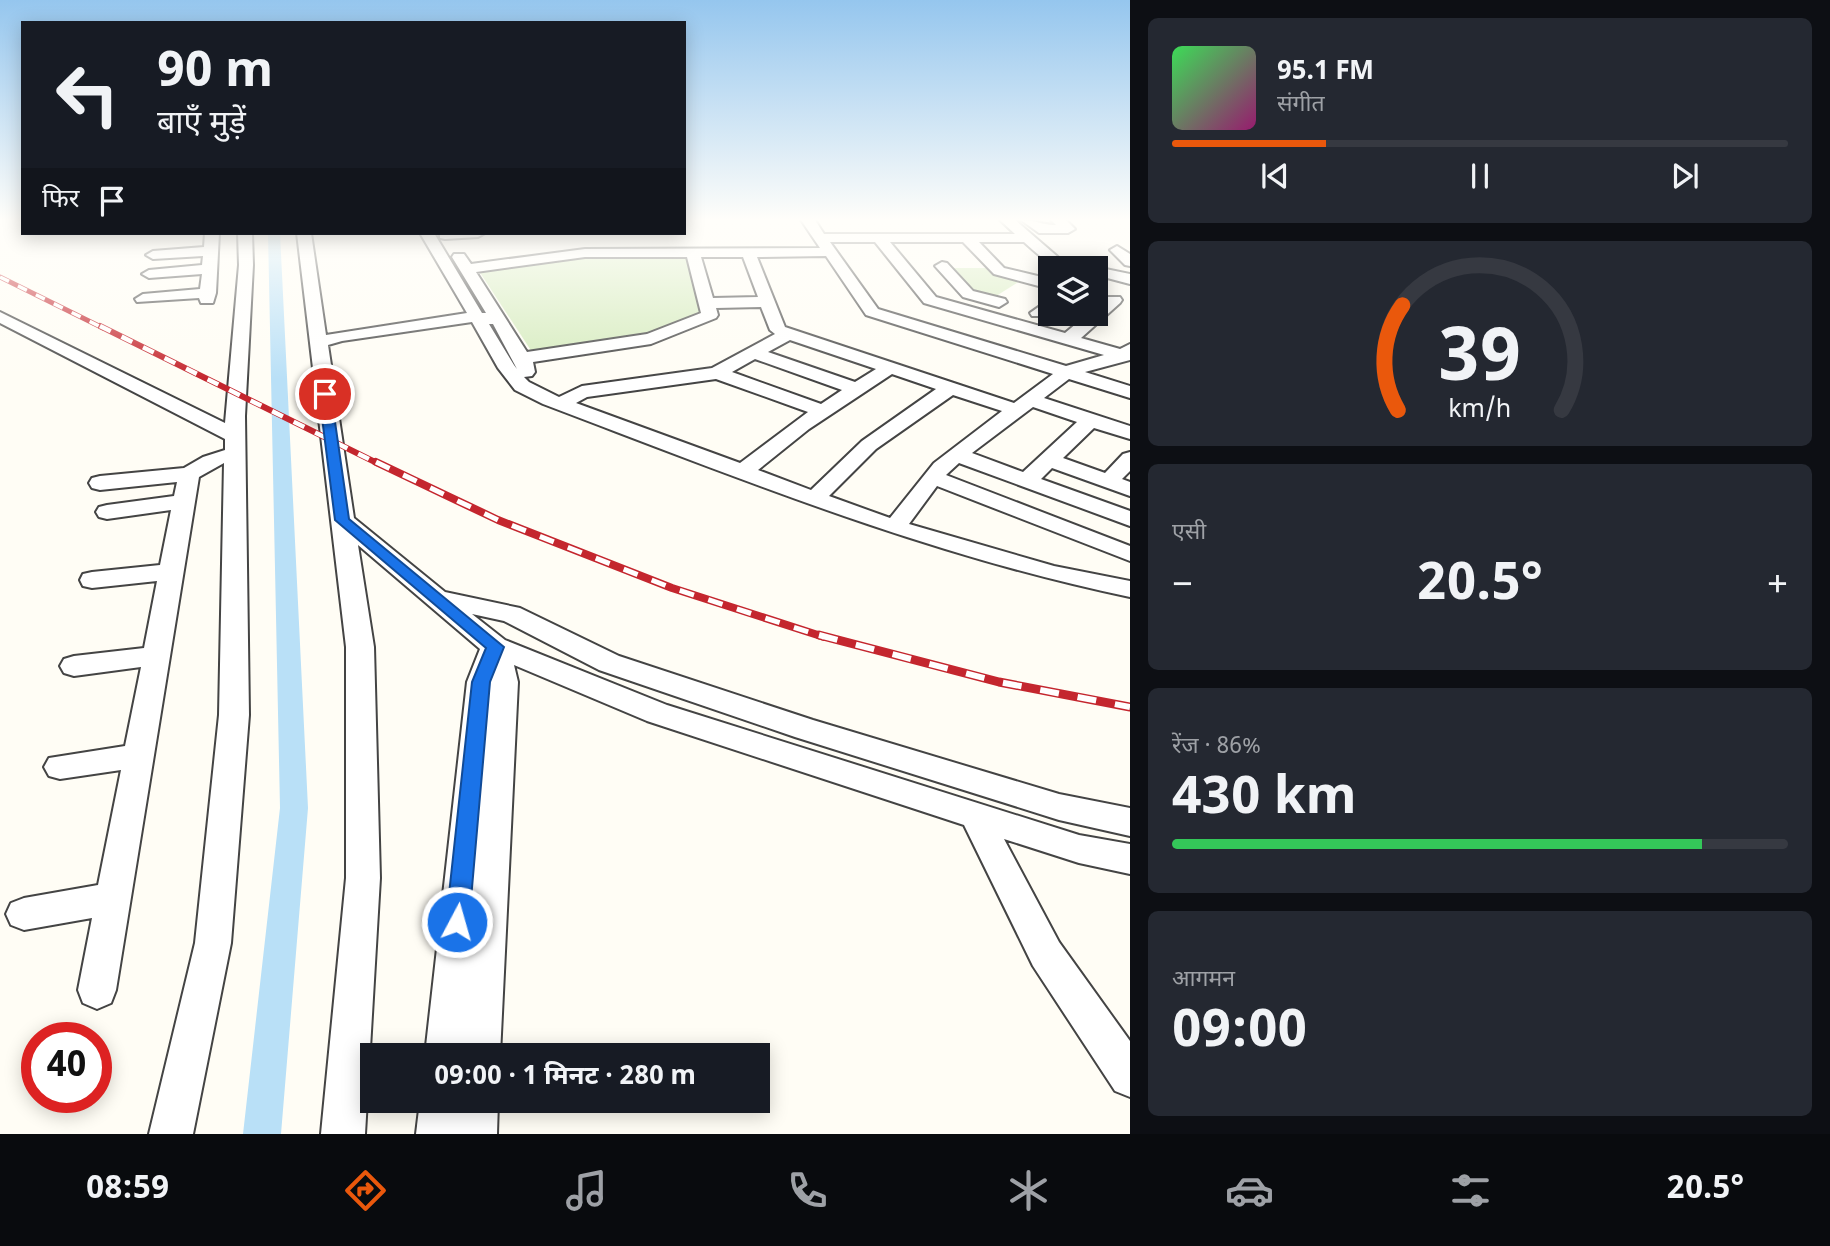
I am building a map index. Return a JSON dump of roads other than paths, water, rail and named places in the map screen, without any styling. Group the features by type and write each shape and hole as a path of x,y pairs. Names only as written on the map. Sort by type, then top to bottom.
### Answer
{"street":[{"path":"149,274 160,273"},
{"path":"143,299 208,297 209,273"},
{"path":"170,1134 213,943 234,715 235,445 246,273"},
{"path":"309,273 360,647 363,878 342,1134"},
{"path":"450,273 507,368 522,386 561,403 895,527 1051,573 1130,589"},
{"path":"469,273 527,366 522,386"},
{"path":"522,358 651,339 710,315 698,273"},
{"path":"756,273 778,330 950,388 1091,420 1130,433"},
{"path":"845,273 872,312 1130,392"},
{"path":"924,273 930,300 1128,354"},
{"path":"933,273 968,294 1033,309"},
{"path":"1006,273 1038,281"},
{"path":"1108,274 1130,279"},
{"path":"995,301 1030,279"},
{"path":"706,303 767,302"},
{"path":"0,317 235,445"},
{"path":"318,343 341,344 498,320"},
{"path":"1069,339 1084,326"},
{"path":"561,403 582,393 717,373 789,334"},
{"path":"754,353 857,389"},
{"path":"895,527 933,477 957,455 1067,372 1128,354"},
{"path":"743,471 823,411 890,368"},
{"path":"717,373 823,411"},
{"path":"815,498 869,445 950,388"},
{"path":"1026,481 1091,420"},
{"path":"97,990 187,488 210,461 235,445"},
{"path":"957,455 1130,520"},
{"path":"1108,482 1130,458"},
{"path":"1048,460 1130,489"},
{"path":"933,477 1130,554"},
{"path":"100,483 187,488"},
{"path":"107,512 187,488"},
{"path":"342,520 495,647 657,713 1079,849 1130,859"},
{"path":"92,580 171,572"},
{"path":"436,598 511,614 609,663 806,729 1059,807 1130,822"},
{"path":"446,1043 481,682 495,647"},
{"path":"481,1043 504,682 495,647"},
{"path":"74,666 156,656"},
{"path":"60,767 137,756"},
{"path":"975,815 1046,954 1130,1076"},
{"path":"24,914 113,898"},
{"path":"438,1134 440,1113"},
{"path":"475,1134 476,1113"}],"waterway":[{"path":"262,1134 294,808 275,273"}],"railway":[{"path":"0,277 103,328"},
{"path":"100,326 379,464"},
{"path":"376,462 498,520 672,588 824,637"},
{"path":"819,635 999,682 1130,707"}]}
